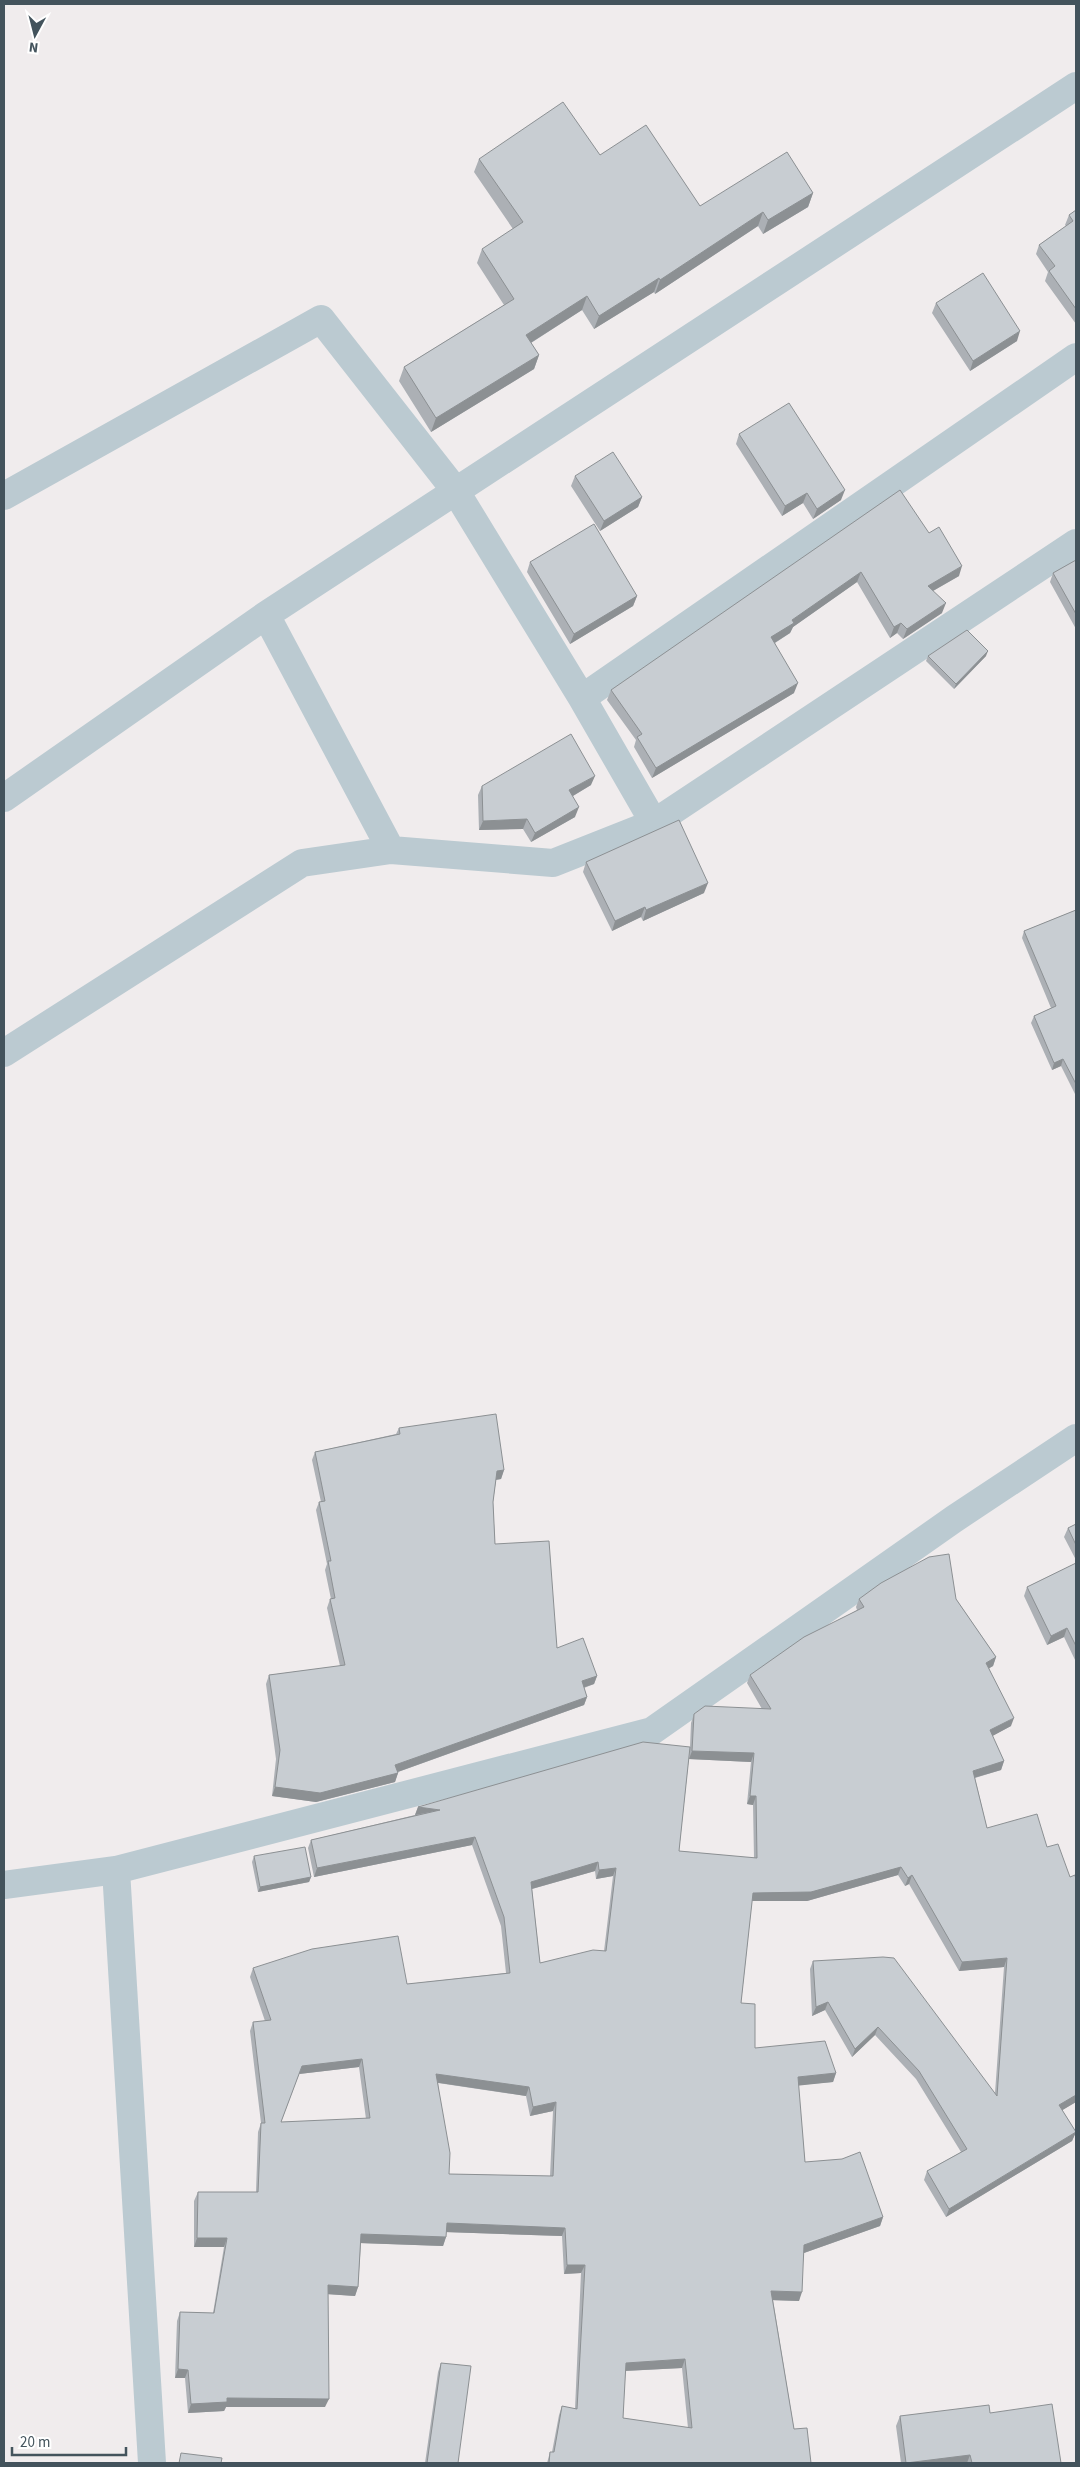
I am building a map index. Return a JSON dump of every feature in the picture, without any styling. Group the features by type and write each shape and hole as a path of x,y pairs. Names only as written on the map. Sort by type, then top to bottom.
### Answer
{"street":[{"path":"4,798 266,614 1076,86"},
{"path":"4,496 321,319 454,490 582,698 654,823"},
{"path":"582,698 1076,357"},
{"path":"4,1053 302,863 390,850 553,863 654,823 1076,543"},
{"path":"266,614 390,850"},
{"path":"4,1886 116,1870 652,1731 954,1519 1076,1438"},
{"path":"116,1870 152,2463"}],"building":[{"path":"563,102 600,155 646,125 700,206 787,152 813,193 768,220 763,212 660,280 659,278 599,316 587,296 526,335 539,355 436,418 404,367 514,299 482,249 523,222 479,159"},
{"path":"1076,210 1076,309 1049,271 1055,266 1039,245 1073,221 1069,215"},
{"path":"983,273 1020,331 973,361 936,303"},
{"path":"789,403 845,490 817,509 807,493 785,506 739,434"},
{"path":"613,452 642,497 604,521 575,476"},
{"path":"900,490 929,533 939,527 962,566 928,586 946,603 907,629 901,623 894,627 861,572 792,620 794,623 771,637 798,683 656,768 637,737 642,734 611,690"},
{"path":"594,524 637,596 574,634 530,562"},
{"path":"1076,560 1076,614 1053,573"},
{"path":"967,630 988,651 956,684 928,656"},
{"path":"571,734 595,776 569,790 579,807 535,833 527,819 483,821 482,786"},
{"path":"679,820 708,883 646,910 645,907 615,921 586,862"},
{"path":"1076,910 1076,1084 1063,1059 1054,1063 1034,1016 1056,1006 1024,931"},
{"path":"496,1414 504,1470 497,1471 493,1502 495,1544 549,1541 557,1648 583,1638 597,1676 582,1681 587,1697 395,1765 398,1773 320,1793 275,1787 280,1750 269,1675 345,1665 330,1599 335,1598 328,1561 331,1561 319,1502 325,1501 315,1452 400,1434 399,1428"},
{"path":"1076,1524 1076,1545 1068,1528"},
{"path":"949,1554 956,1599 996,1657 986,1663 1014,1718 990,1730 1004,1761 973,1771 987,1828 1037,1814 1047,1847 1058,1844 1070,1877 1075,1875 1076,2095 1059,2105 1076,2132 949,2209 927,2171 967,2149 919,2071 878,2027 855,2049 828,2002 816,2007 813,1961 894,1958 997,2096 1007,1958 962,1962 912,1875 908,1878 901,1867 811,1892 753,1893 741,2003 755,2004 755,2048 825,2041 836,2073 798,2077 805,2162 842,2159 860,2152 883,2217 804,2245 802,2292 771,2291 794,2429 807,2428 811,2463 549,2463 550,2452 554,2452 562,2406 577,2409 585,2265 567,2265 565,2228 447,2223 446,2237 361,2234 358,2287 328,2285 329,2399 227,2398 227,2402 191,2404 188,2370 178,2369 180,2312 214,2313 227,2238 197,2238 198,2192 258,2192 261,2123 265,2123 253,2022 271,2020 253,1968 312,1949 398,1936 407,1984 510,1973 504,1917 475,1837 317,1868 311,1840 440,1810 418,1807 643,1742 690,1747 679,1851 757,1858 756,1796 750,1796 754,1753 692,1751 694,1714 705,1706 771,1709 750,1675 804,1637 864,1607 859,1599 881,1583 929,1557","holes":["598,1862 599,1870 616,1868 606,1951 593,1950 540,1963 531,1882","362,2059 370,2118 281,2122 302,2066","436,2074 529,2087 533,2107 556,2102 553,2176 449,2174 450,2153","685,2359 692,2428 623,2418 626,2363"]},
{"path":"1076,1563 1076,1646 1067,1628 1051,1636 1027,1587"},
{"path":"305,1847 311,1877 260,1887 254,1856"},
{"path":"441,2363 471,2366 458,2463 427,2463"},
{"path":"1052,2404 1061,2463 972,2463 970,2455 906,2463 900,2416 989,2405 990,2413"},
{"path":"181,2453 222,2458 221,2463 179,2463"}]}
